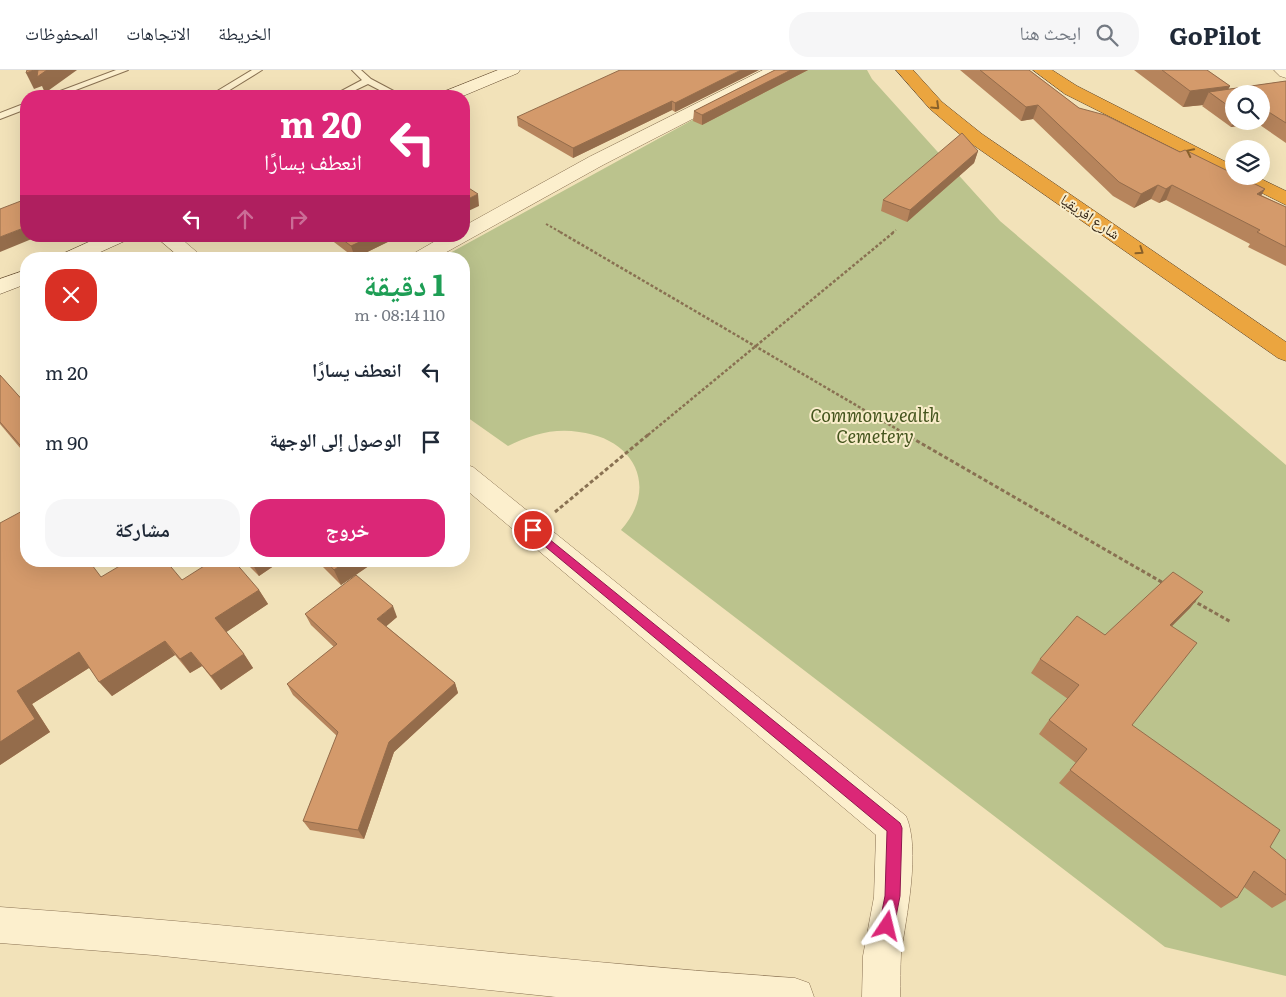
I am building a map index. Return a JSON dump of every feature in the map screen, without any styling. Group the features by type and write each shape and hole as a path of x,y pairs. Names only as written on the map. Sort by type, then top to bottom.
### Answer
{"highway":[{"name":"شارع افريقيا","path":"904,70 939,110 1016,166 1213,300 1286,353"},
{"path":"1041,70 1071,90 1225,168"},
{"path":"1258,185 1286,199"}],"street":[{"path":"464,90 512,70"},
{"path":"470,231 596,161 776,70"},
{"path":"1282,70 1286,73"},
{"path":"83,252 106,242"},
{"path":"173,242 186,252"},
{"path":"430,252 448,242"},
{"path":"0,287 20,279"},
{"path":"470,479 894,828 892,896 882,956 880,997"},
{"path":"0,925 153,936 634,986 795,997"}],"lane":[{"path":"69,90 124,70"},
{"path":"224,90 258,70"},
{"path":"356,70 368,81 386,90"},
{"path":"349,90 368,81"},
{"path":"0,116 20,108"}],"path":[{"path":"546,224 754,347 1171,588"},
{"path":"533,530 896,230"},
{"path":"1188,597 1231,622"}],"green space":[{"name":"Commonwealth Cemetery","path":"792,70 867,70 872,79 1000,221 1286,465 1286,976 1165,947 621,530 633,513 638,497 639,481 635,467 626,454 614,444 598,436 560,431 534,436 508,446 470,419 470,252 452,252 696,118"}],"building":[{"path":"38,70 47,70 37,77"},
{"path":"620,70 741,70 675,103 672,101 573,148 517,117"},
{"path":"775,70 791,70 702,115 694,111"},
{"path":"980,70 1029,70 1079,108 1105,115 1180,152 1185,150 1225,170 1225,185 1257,185 1265,189 1257,194 1286,207 1286,247 1257,232 1260,230 1172,185 1166,189 1158,185 1141,194 1119,182 1038,105 1026,107"},
{"path":"1162,70 1207,70 1229,85 1225,87 1190,91"},
{"path":"1286,81 1286,123 1270,113 1270,85 1258,85"},
{"path":"1225,90 1225,104 1209,92"},
{"path":"962,133 978,151 910,210 883,200"},
{"path":"470,189 478,194 470,198"},
{"path":"20,201 20,229 0,237 0,209"},
{"path":"346,242 359,242 351,246"},
{"path":"0,375 20,397 20,445 0,422"},
{"path":"20,512 20,567 94,567 101,577 118,567 171,567 182,580 203,567 239,567 259,590 215,618 244,654 211,676 191,652 180,659 165,641 99,682 79,652 17,691 35,719 0,742 0,523"},
{"path":"1173,572 1203,592 1170,625 1197,643 1132,725 1280,830 1270,847 1286,860 1286,895 1254,871 1237,898 1070,770 1087,749 1049,720 1079,685 1040,659 1077,616 1105,635"},
{"path":"356,575 393,606 377,619 455,683 389,742 358,830 303,821 338,732 287,684 337,644 305,614"}],"route":[{"path":"533,530 894,828 892,896 887,926"}]}
